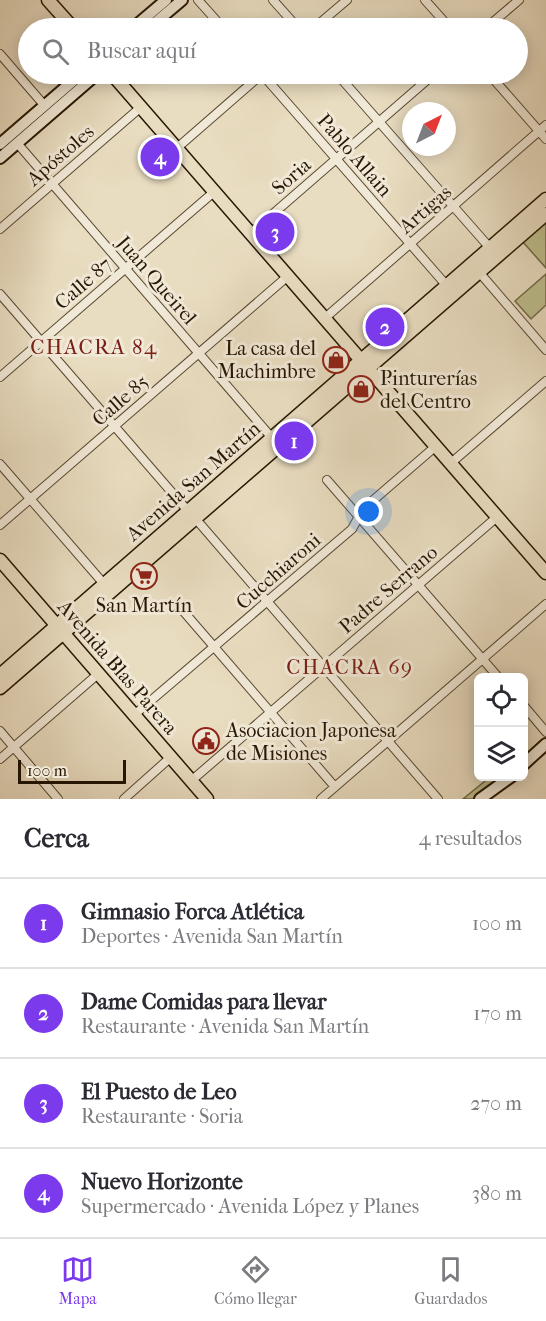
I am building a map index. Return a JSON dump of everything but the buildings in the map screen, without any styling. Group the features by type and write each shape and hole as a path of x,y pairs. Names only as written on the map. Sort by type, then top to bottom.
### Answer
{"main road":[{"path":"48,0 64,18"},
{"path":"145,18 166,0"},
{"path":"161,18 182,0"},
{"path":"0,144 69,84"},
{"path":"0,158 85,84"},
{"path":"121,84 544,568"},
{"name":"Avenida San Martín","path":"0,675 60,629 192,515 365,364 447,286 546,199"},
{"name":"Avenida San Martín","path":"0,688 104,584 192,515 272,438 479,272 546,213"},
{"name":"Avenida Blas Parera","path":"0,560 207,799"},
{"path":"528,760 546,744"},
{"path":"480,799 506,781"}],"street":[{"path":"198,0 214,18"},
{"path":"273,0 289,18"},
{"path":"325,18 346,0"},
{"path":"425,0 441,18"},
{"path":"498,18 519,0"},
{"path":"0,55 18,75"},
{"path":"26,84 44,105"},
{"path":"177,148 251,84"},
{"name":"Pablo Allain","path":"271,84 447,286"},
{"path":"346,84 490,248"},
{"name":"Soria","path":"251,233 423,84"},
{"path":"498,84 546,139"},
{"name":"Apóstoles","path":"0,229 141,107"},
{"name":"Artigas","path":"324,318 546,124"},
{"name":"Juan Queirel","path":"17,143 272,438"},
{"name":"Calle 87","path":"0,377 214,191"},
{"path":"479,272 546,350"},
{"name":"Calle 85","path":"0,525 288,276"},
{"path":"0,294 438,799"},
{"path":"451,463 546,381"},
{"name":"Cucchiaroni","path":"134,715 352,529 363,508 436,446"},
{"path":"0,464 104,584"},
{"path":"327,480 495,673"},
{"name":"Padre Serrano","path":"192,781 497,516"},
{"path":"321,799 546,604"},
{"path":"184,612 335,787"},
{"path":"0,759 98,674"},
{"path":"528,711 546,732"},
{"path":"0,731 58,799"},
{"path":"124,799 171,758"}],"green space":[{"path":"546,219 546,268 522,241"},
{"path":"546,274 546,305 531,319 515,301"},
{"path":"485,781 509,781 489,799 463,799"}],"place":[{"name":"Nuevo Horizonte","path":"160,157"},
{"name":"El Puesto de Leo","path":"275,232"},
{"name":"Dame Comidas para llevar","path":"385,327"},
{"name":"La casa del Machimbre","path":"336,360"},
{"name":"Pinturerías del Centro","path":"361,389"},
{"name":"Gimnasio Forca Atlética","path":"294,441"},
{"name":"San Martín","path":"144,576"},
{"name":"Asociacion Japonesa de Misiones","path":"206,741"}],"district":[{"name":"CHACRA 84","path":"94,347"},
{"name":"CHACRA 69","path":"350,667"}]}
